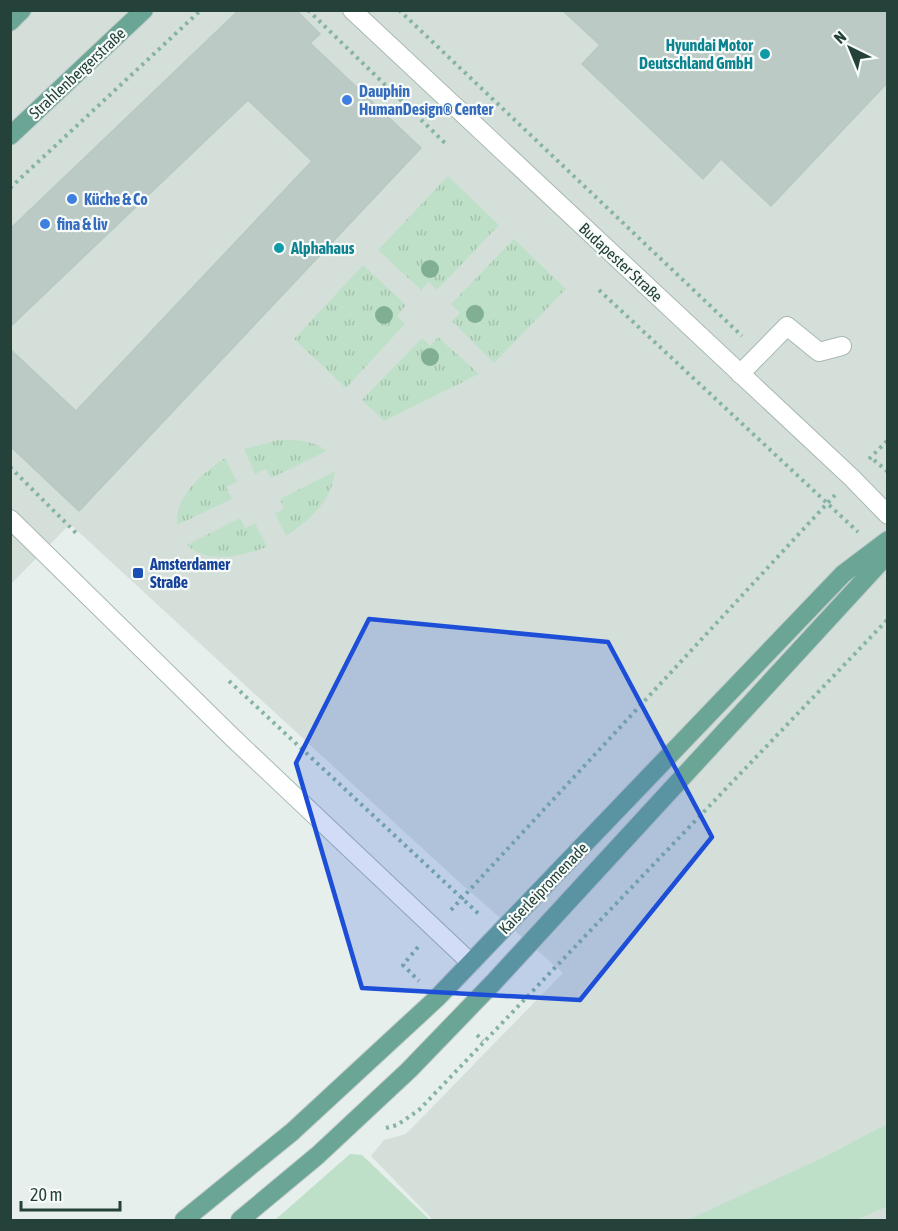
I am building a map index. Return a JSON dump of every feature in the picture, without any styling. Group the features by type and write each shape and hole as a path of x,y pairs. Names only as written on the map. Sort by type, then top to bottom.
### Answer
{"main road":[{"path":"10,22 22,10"},
{"name":"Strahlenbergerstraße","path":"10,136 144,10"},
{"name":"Kaiserleipromenade","path":"184,1221 309,1117 386,1047 500,933 843,574 883,547"},
{"name":"Kaiserleipromenade","path":"240,1221 345,1130 409,1070 493,983 883,547"},
{"path":"471,963 493,983"}],"street":[{"name":"Budapester Straße","path":"352,10 852,478 888,515"},
{"path":"740,374 787,326 819,352 842,346"},
{"path":"10,519 433,929 471,963"}],"path":[{"path":"10,188 201,10"},
{"path":"308,10 445,143"},
{"path":"399,10 760,353"},
{"path":"599,290 829,502 883,547"},
{"path":"403,965 461,897 888,440"},
{"path":"863,450 888,472"},
{"path":"10,467 76,534"},
{"path":"345,1130 370,1132 397,1125 419,1110 888,619"},
{"path":"230,681 500,933"}],"highlighted area":[{"path":"369,619 608,642 712,837 580,1000 362,988 296,763"}],"shaded area":[{"path":"11,11 887,11 887,1129 717,1220 433,1220 371,1156 384,1140 406,1134 563,973 458,881 70,524 11,584"},
{"path":"887,1207 887,1220 856,1220"}],"green space":[{"path":"448,176 499,225 437,290 429,282 421,290 378,250"},
{"path":"514,239 566,289 494,363 452,321 460,313 451,304"},
{"path":"363,265 406,305 397,316 405,324 346,388 294,339"},
{"path":"438,337 479,374 384,421 362,400 422,338 430,346"},
{"path":"279,440 310,443 327,451 271,478 266,469 255,474 244,449"},
{"path":"225,458 237,482 226,487 232,499 177,525 181,504 192,486"},
{"path":"335,471 325,501 311,516 286,536 275,513 284,509 280,499"},
{"path":"240,518 245,528 255,523 267,547 236,556 215,557 205,555 187,545"},
{"path":"887,1124 887,1207 856,1220 688,1220 826,1156"},
{"path":"350,1154 362,1155 430,1220 275,1220"}],"building":[{"name":"Alphahaus","path":"239,10 296,10 320,34 310,43 421,148 79,511 10,446 10,349 76,411 312,161 248,100 10,327 10,229"},
{"path":"562,10 888,10 888,82 771,206 721,159 703,179 582,64 600,45"}],"place":[{"name":"Hyundai Motor Deutschland GmbH","path":"765,54"},
{"name":"Dauphin HumanDesign® Center","path":"347,100"},
{"name":"Küche & Co","path":"72,199"},
{"name":"fina & liv","path":"45,224"},
{"name":"Alphahaus","path":"279,248"},
{"name":"Amsterdamer Straße","path":"138,573"}]}
